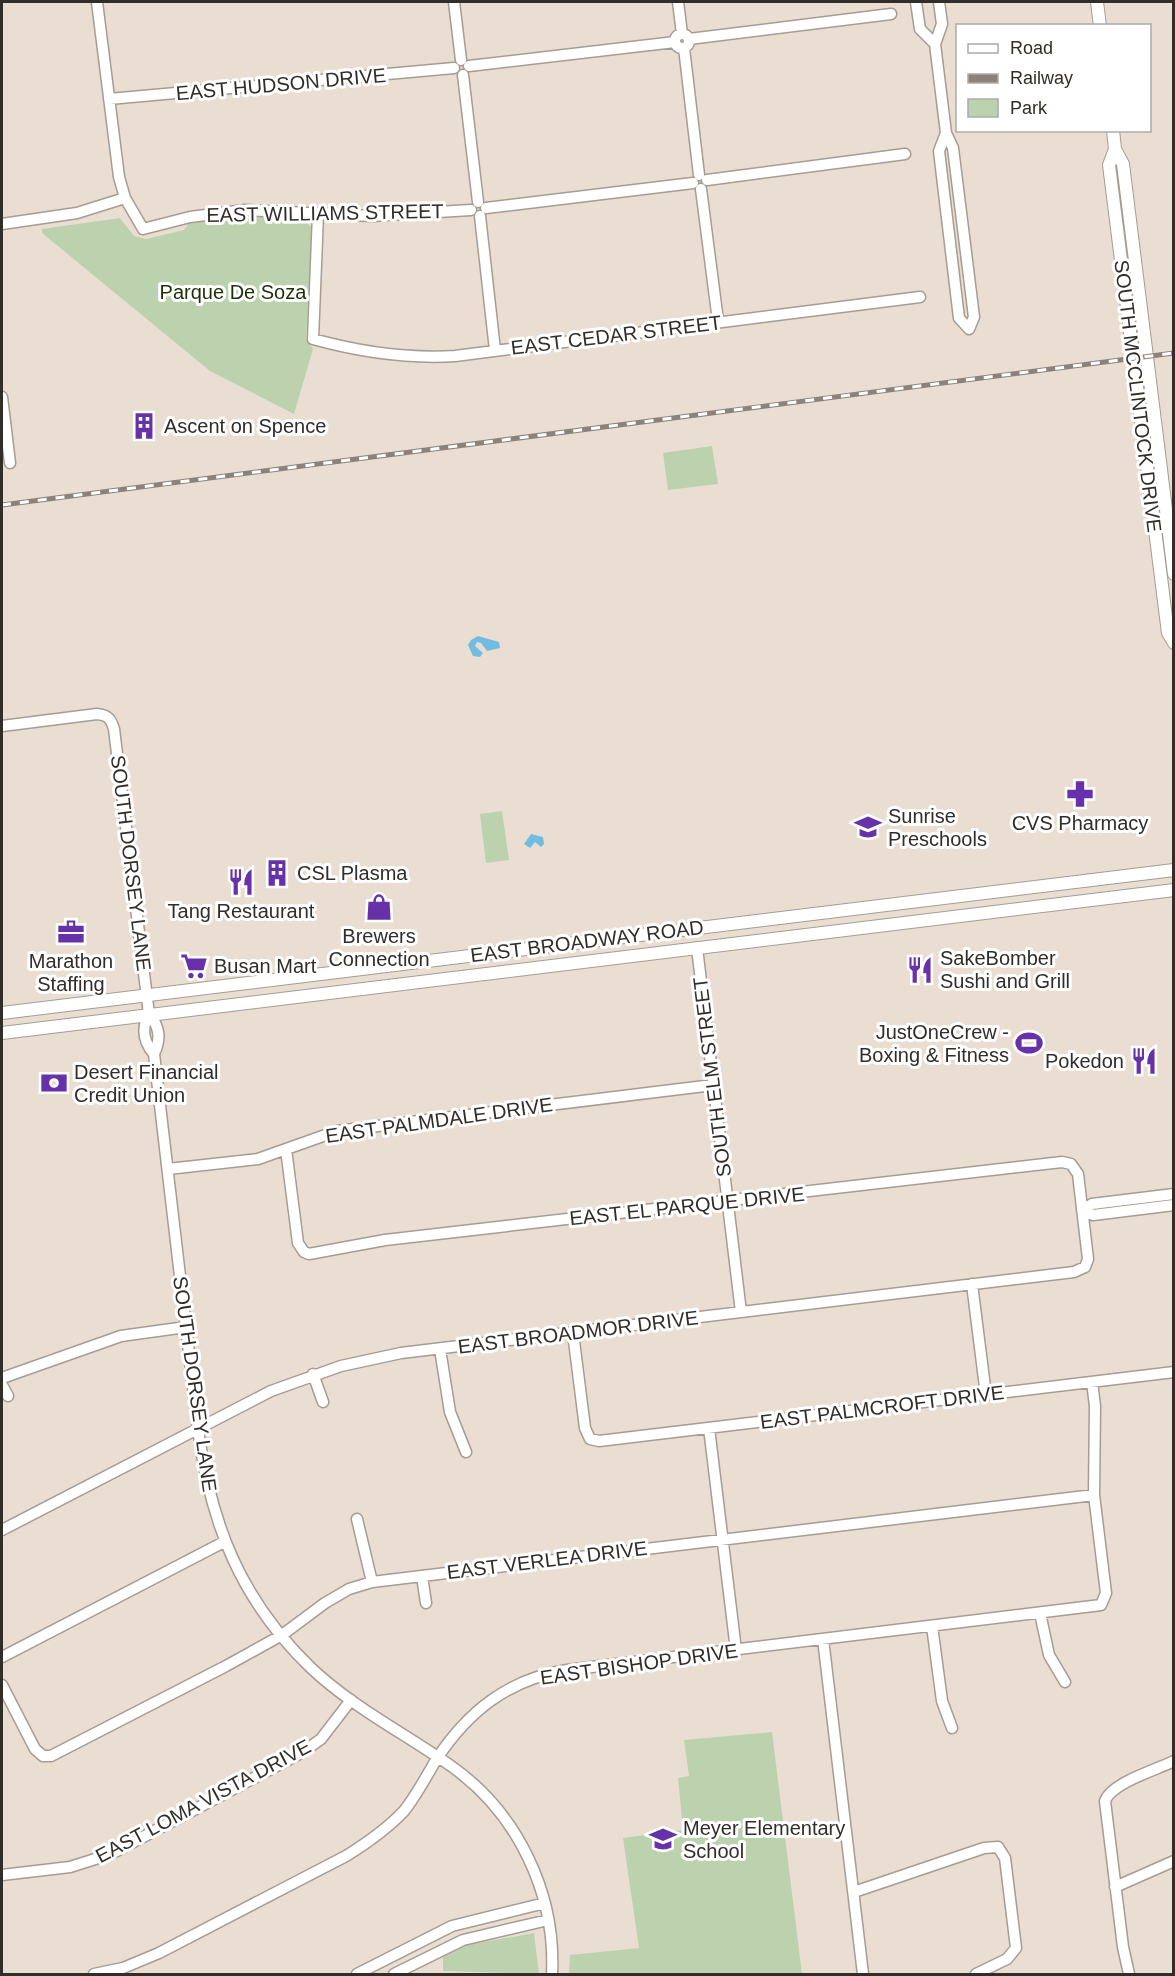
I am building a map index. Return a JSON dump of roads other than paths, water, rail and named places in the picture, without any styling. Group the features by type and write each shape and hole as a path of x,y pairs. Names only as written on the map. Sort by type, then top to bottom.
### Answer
{"main road":[{"path":"1097,2 1100,24"},
{"name":"SOUTH MCCLINTOCK DRIVE","path":"1113,132 1115,149 1123,164 1173,574"},
{"name":"SOUTH MCCLINTOCK DRIVE","path":"1115,149 1110,165 1111,176 1168,633 1173,643"},
{"name":"EAST BROADWAY ROAD","path":"2,1013 1173,870"},
{"name":"EAST BROADWAY ROAD","path":"2,1033 1173,890"},
{"path":"942,898 945,918"},
{"path":"694,928 697,948"},
{"path":"424,961 424,981"}],"street":[{"path":"2,224 77,213 125,198 117,162 97,2"},
{"path":"454,2 495,350"},
{"path":"678,2 718,321"},
{"path":"916,2 920,29 935,44"},
{"path":"939,2 942,24 935,44 946,133 953,148 974,317 969,329 959,318 939,151 946,133"},
{"name":"EAST HUDSON DRIVE","path":"109,99 462,67 891,14"},
{"name":"EAST WILLIAMS STREET","path":"125,198 143,229 190,217 229,212 391,216 479,209 905,154"},
{"name":"EAST CEDAR STREET","path":"318,214 313,339 363,353 410,357 455,356 920,297"},
{"path":"2,397 10,463"},
{"name":"SOUTH DORSEY LANE","path":"2,726 105,715 114,729 147,995 150,1014 157,1024 159,1042 154,1054 198,1430 207,1486 224,1542 253,1597 310,1667 351,1700 438,1757 467,1779 501,1815 526,1853 545,1903 552,1974"},
{"name":"SOUTH ELM STREET","path":"697,948 741,1312"},
{"name":"EAST PALMDALE DRIVE","path":"168,1170 258,1159 337,1131 713,1085"},
{"name":"EAST EL PARQUE DRIVE","path":"286,1149 297,1239 304,1252 314,1255 392,1239 686,1204 728,1202 1058,1162 1071,1164"},
{"name":"EAST BROADMOR DRIVE","path":"2,1530 257,1398 313,1374 370,1359 1082,1269 1088,1259 1078,1174 1071,1164"},
{"path":"1082,1210 1092,1204 1173,1194"},
{"path":"1082,1210 1093,1215 1173,1205"},
{"path":"972,1284 986,1395"},
{"path":"2,1378 122,1336 186,1327"},
{"name":"EAST PALMCROFT DRIVE","path":"573,1333 585,1428 590,1439 604,1441 1173,1372"},
{"path":"440,1349 447,1403 466,1452"},
{"path":"313,1374 323,1402"},
{"path":"1092,1382 1095,1406 1094,1494"},
{"path":"2,1385 8,1396"},
{"path":"709,1428 736,1650"},
{"name":"EAST VERLEA DRIVE","path":"2,1685 35,1749 43,1756 55,1755 282,1635 349,1589 372,1582 1094,1494"},
{"name":"EAST BISHOP DRIVE","path":"94,1974 123,1968 159,1953 346,1856 375,1838 405,1809 438,1757 478,1709 524,1681 567,1670 1040,1613 1104,1603 1106,1593 1094,1494"},
{"path":"357,1519 372,1582"},
{"path":"2,1657 224,1542"},
{"path":"422,1576 426,1603"},
{"path":"1040,1613 1046,1647 1065,1682"},
{"path":"932,1626 942,1701 952,1728"},
{"path":"823,1639 863,1974"},
{"name":"EAST LOMA VISTA DRIVE","path":"2,1875 70,1867 111,1854 303,1752 321,1739 351,1700"},
{"path":"1129,1974 1123,1947 1105,1807 1107,1795 1118,1786 1173,1761"},
{"path":"854,1892 984,1848 998,1847 1005,1858 1016,1944 1013,1954 976,1974"},
{"path":"1115,1887 1173,1861"},
{"path":"357,1974 452,1926 545,1903"},
{"path":"394,1974 463,1940 548,1920"}],"water":[{"path":"478,636 499,642 500,648 487,651 481,643 477,642 475,646 483,653 480,657 473,656 468,645"},
{"path":"531,834 543,837 544,844 541,847 535,842 530,848 524,844"}],"railway":[{"path":"2,505 1174,353"}],"place":[{"name":"Ascent on Spence","path":"144,426"},
{"name":"CVS Pharmacy","path":"1080,794"},
{"name":"Sunrise Preschools","path":"868,827"},
{"name":"CSL Plasma","path":"277,873"},
{"name":"Tang Restaurant","path":"241,882"},
{"name":"Brewers Connection","path":"379,907"},
{"name":"Marathon Staffing","path":"71,932"},
{"name":"Busan Mart","path":"194,966"},
{"name":"SakeBomber Sushi and Grill","path":"920,970"},
{"name":"JustOneCrew - Boxing & Fitness","path":"1029,1043"},
{"name":"Pokedon","path":"1144,1061"},
{"name":"Desert Financial Credit Union","path":"54,1083"},
{"name":"Meyer Elementary School","path":"663,1839"}],"park label":[{"name":"Parque De Soza","path":"233,292"}]}
